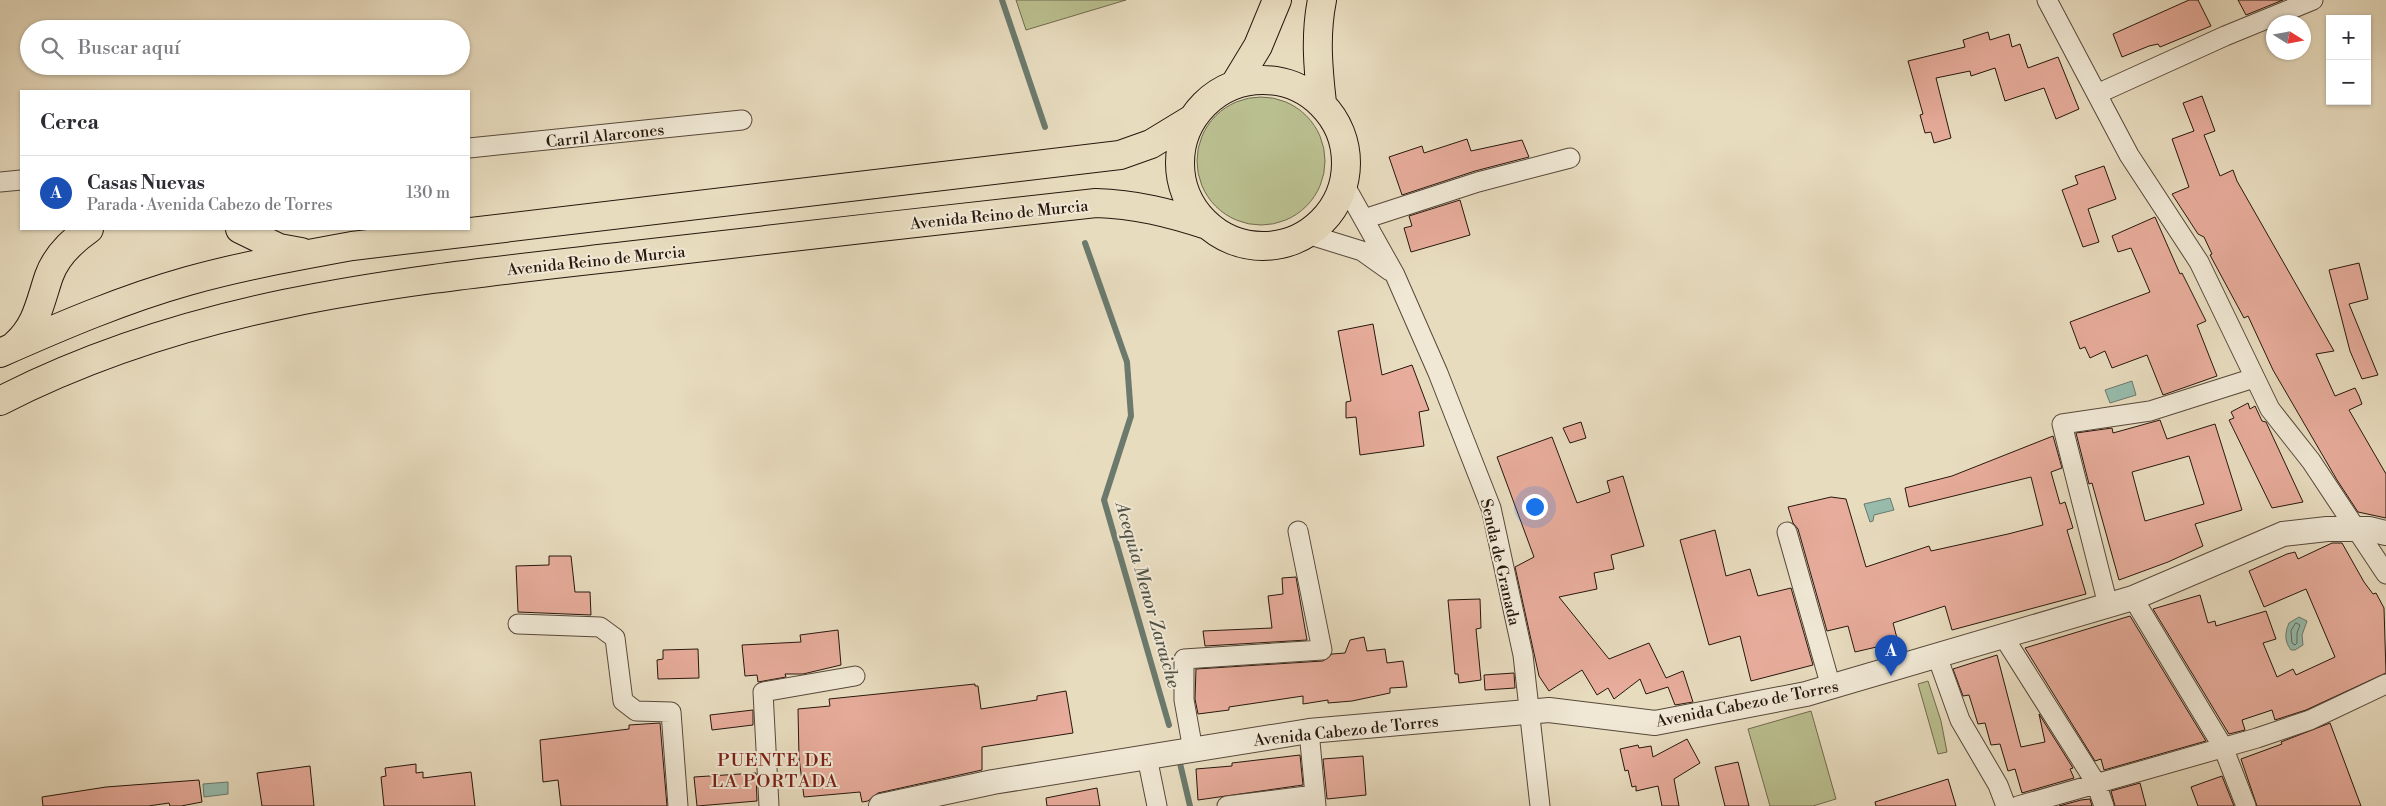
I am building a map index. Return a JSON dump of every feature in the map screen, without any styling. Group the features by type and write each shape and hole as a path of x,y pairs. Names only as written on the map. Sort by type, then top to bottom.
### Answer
{"main road":[{"path":"1235,84 1258,46 1277,0"},
{"path":"1322,0 1317,22 1317,66 1322,103"},
{"path":"6,351 138,297 188,281 271,260 314,252 1120,155 1151,144 1192,119 1210,98 1235,84 1266,79 1296,86 1322,103 1338,127 1346,154 1344,184 1330,212 1307,234 1276,245 1246,245 1218,233 1207,225 1190,202 1181,175 1182,146 1192,119"},
{"name":"Avenida Reino de Murcia","path":"0,401 58,374 132,344 241,312 342,291 450,276 1096,203 1124,204 1162,211 1207,225"},
{"path":"6,351 32,326 57,260 72,242 88,230"},
{"path":"242,230 279,248 314,252"},
{"path":"45,292 44,334 51,352 65,361 100,357"}],"street":[{"path":"2047,0 2129,155 2199,262 2270,410 2311,461 2354,529 2386,574"},
{"path":"2097,94 2225,36 2313,0"},
{"name":"Carril Alarcones","path":"470,148 742,120"},
{"path":"1364,219 1478,182 1570,158"},
{"path":"0,182 20,180"},
{"name":"Senda de Granada","path":"1344,184 1394,275 1438,373 1491,508 1523,655 1540,806"},
{"name":"Senda de Granada","path":"1307,234 1362,251 1394,275"},
{"path":"2108,605 2062,424 2150,411 2254,378"},
{"name":"Avenida Cabezo de Torres","path":"881,806 992,782 1309,731 1559,710 1654,724 1806,694 2133,598 2284,534 2327,529 2369,529 2386,533"},
{"path":"1192,750 1184,700 1184,659 1322,650 1298,531"},
{"path":"1787,532 1831,687"},
{"path":"2133,598 2223,747 2246,806"},
{"path":"518,624 600,627 615,638 622,700 636,711 671,712 678,806"},
{"path":"2004,636 2096,784 2104,806"},
{"path":"1937,656 1960,720 1998,784 2006,806"},
{"path":"769,806 763,692 855,676"},
{"path":"2018,806 2310,720 2386,684"},
{"path":"1227,806 1316,800 1309,731"},
{"path":"1147,757 1157,806"}],"shaded area":[{"path":"1016,0 1126,0 1026,30"},
{"path":"1261,97 1285,102 1297,108 1306,116 1314,125 1320,137 1325,161 1320,185 1314,197 1306,206 1297,214 1285,220 1261,225 1237,220 1225,214 1216,206 1208,197 1202,185 1197,161 1202,137 1208,125 1216,116 1225,108 1237,102"},
{"path":"1928,681 1941,721 1947,752 1938,754 1918,684"},
{"path":"1811,711 1836,799 1813,806 1770,806 1748,729"}],"water":[{"path":"2132,381 2136,395 2110,403 2105,390"},
{"path":"1890,498 1894,510 1874,515 1873,521 1870,522 1864,504"},
{"path":"2299,617 2307,621 2302,635 2303,645 2295,650 2291,650 2286,640 2287,630 2289,623"},
{"path":"228,782 228,794 204,797 203,784"}],"building":[{"path":"2189,0 2198,0 2211,26 2160,47 2158,44 2149,46 2122,57 2113,34"},
{"path":"2238,0 2283,0 2246,15"},
{"path":"1988,32 1990,40 2009,34 2012,47 2020,44 2028,68 2058,57 2079,109 2056,119 2044,88 2005,101 1995,68 1971,76 1970,71 1936,78 1951,138 1934,143 1931,132 1925,133 1920,115 1923,114 1908,61 1965,47 1963,40"},
{"path":"2202,96 2215,131 2204,135 2220,176 2233,170 2237,181 2334,351 2316,354 2335,396 2355,388 2359,396 2362,404 2349,410 2386,474 2386,518 2358,512 2337,480 2273,370 2248,316 2244,318 2210,255 2212,254 2204,237 2198,234 2172,194 2189,187 2172,139 2194,131 2183,103"},
{"path":"1467,139 1471,151 1522,140 1529,157 1475,171 1402,195 1389,157 1422,146 1424,153"},
{"path":"2104,166 2116,199 2088,209 2099,242 2083,247 2062,190 2078,184 2075,176"},
{"path":"1460,200 1470,235 1411,252 1404,228 1412,226 1409,216"},
{"path":"2155,217 2180,274 2182,273 2206,321 2197,325 2217,376 2163,395 2147,355 2112,368 2105,351 2090,358 2085,347 2080,349 2070,322 2150,292 2131,248 2118,252 2112,236"},
{"path":"2359,263 2368,299 2349,304 2378,375 2362,379 2350,351 2329,270"},
{"path":"1373,324 1382,375 1412,365 1429,410 1419,412 1424,446 1360,455 1356,417 1346,418 1346,402 1351,401 1338,331"},
{"path":"2248,403 2250,409 2255,406 2262,421 2266,422 2303,502 2272,508 2229,420 2234,418 2231,412"},
{"path":"2160,420 2167,439 2215,424 2242,510 2195,524 2203,546 2168,562 2119,580 2092,483 2089,484 2076,433 2112,428 2113,433","holes":["2189,456 2204,504 2145,521 2132,472"]},
{"path":"1581,422 1586,438 1570,443 1563,428"},
{"path":"2053,436 2062,468 2051,472 2060,504 2065,502 2073,528 2067,530 2086,594 1952,630 1945,606 1893,623 1898,642 1855,652 1848,626 1827,631 1798,529 1793,523 1788,507 1831,497 1846,499 1866,567 1929,546 1931,551 2043,525 2031,477 1909,507 1905,488 1952,476"},
{"path":"1552,437 1577,503 1610,492 1607,481 1623,476 1644,546 1611,555 1614,569 1594,573 1597,589 1559,597 1609,659 1649,643 1666,678 1683,671 1693,702 1675,705 1668,687 1646,694 1640,679 1614,699 1608,688 1597,695 1582,670 1549,691 1539,676 1515,567 1534,557 1497,457"},
{"path":"1715,530 1726,576 1750,569 1758,596 1791,588 1813,665 1751,681 1740,636 1709,645 1680,540"},
{"path":"2332,543 2342,543 2364,582 2373,594 2376,593 2384,608 2386,673 2306,710 2275,720 2272,710 2242,720 2245,730 2229,734 2153,609 2200,595 2208,623 2215,621 2216,626 2266,611 2276,639 2263,643 2277,677 2293,669 2296,675 2335,657 2306,589 2264,607 2249,571 2295,552 2298,559"},
{"path":"549,556 571,556 575,592 590,592 591,615 518,612 516,566 549,565"},
{"path":"1296,577 1307,640 1205,646 1203,631 1272,628 1268,596 1283,594 1282,578"},
{"path":"1480,599 1481,628 1476,629 1481,680 1459,683 1458,674 1455,674 1448,600"},
{"path":"2130,616 2206,741 2104,770 2101,759 2095,761 2025,648"},
{"path":"838,630 841,665 803,674 785,674 786,677 758,682 757,675 745,676 742,645 801,642 800,635"},
{"path":"1364,637 1367,651 1385,649 1387,663 1403,661 1407,687 1390,688 1390,693 1352,701 1328,703 1328,700 1303,704 1303,696 1229,707 1229,710 1198,714 1195,699 1196,669 1323,661 1332,654 1345,653 1350,640"},
{"path":"698,649 699,678 658,679 657,660 663,659 663,650"},
{"path":"1997,655 2021,747 2045,742 2039,714 2073,768 2070,769 2074,778 2022,793 2015,769 2008,771 2000,744 1991,745 1985,723 1978,724 1969,695 1963,696 1953,669"},
{"path":"1514,673 1515,688 1485,690 1484,675"},
{"path":"975,684 975,686 978,686 981,709 1037,700 1037,696 1066,691 1073,733 982,747 982,770 878,793 868,801 862,802 860,792 804,797 799,758 798,709 830,706 829,699"},
{"path":"753,710 753,725 712,730 710,715"},
{"path":"660,723 667,806 561,806 558,780 543,782 540,740 629,729 629,725"},
{"path":"2330,723 2361,806 2257,806 2241,759"},
{"path":"1687,739 1700,763 1674,779 1679,806 1662,806 1658,786 1636,791 1636,786 1632,787 1628,770 1625,771 1620,749 1638,745 1639,748 1651,746 1653,757"},
{"path":"1300,755 1303,785 1198,800 1196,769 1232,766 1232,763"},
{"path":"1363,756 1366,795 1327,799 1323,759"},
{"path":"1738,762 1749,806 1725,806 1715,767"},
{"path":"416,764 416,773 423,772 423,778 471,772 475,806 384,806 381,777 386,776 385,768"},
{"path":"310,766 314,806 262,806 257,773"},
{"path":"756,773 757,801 697,806 694,777"},
{"path":"2222,776 2234,806 2198,806 2191,787"},
{"path":"1948,779 1956,806 1876,806 1875,802"},
{"path":"199,780 202,802 181,806 170,806 169,803 148,806 43,806 42,797 106,787"},
{"path":"2140,783 2146,806 2115,806 2111,791"},
{"path":"1097,788 1100,806 1047,806 1046,798"},
{"path":"2090,799 2092,806 2059,806 2081,800"}],"waterway":[{"name":"Acequia Menor Zaraiche","path":"1002,0 1045,127"},
{"name":"Acequia Menor Zaraiche","path":"1085,243 1127,362 1131,416 1104,500 1169,725"},
{"name":"Acequia Menor Zaraiche","path":"1179,759 1190,806"}],"place":[{"name":"Casas Nuevas","path":"1891,676"}],"district":[{"name":"PUENTE DE LA PORTADA","path":"775,770"}]}
